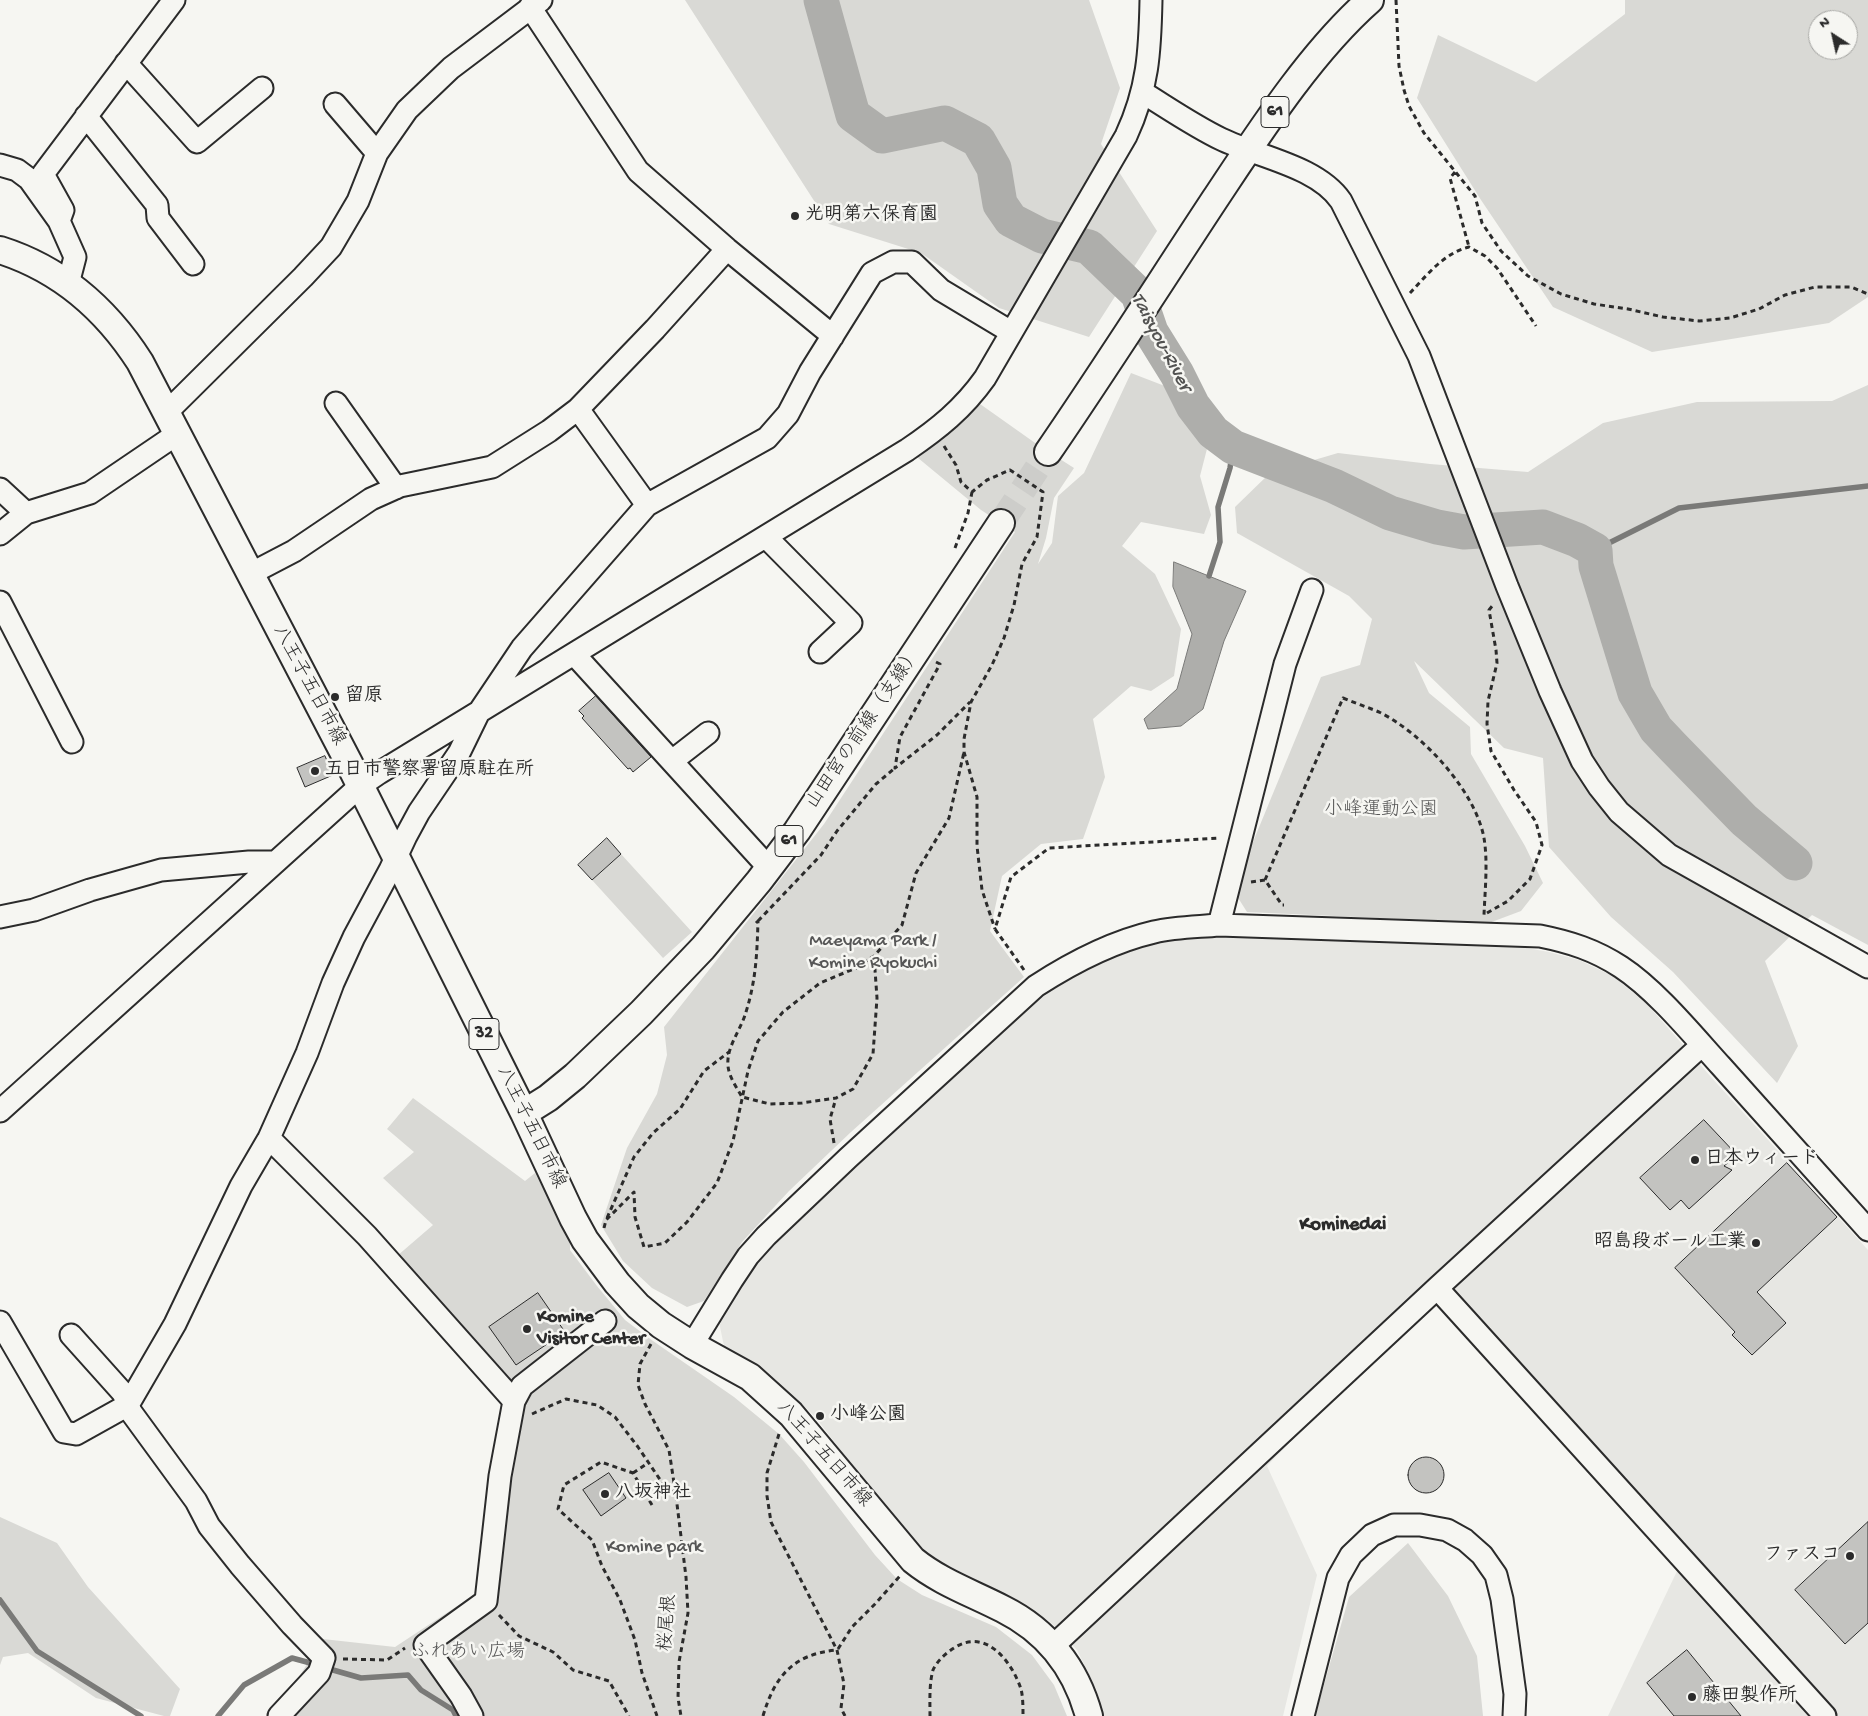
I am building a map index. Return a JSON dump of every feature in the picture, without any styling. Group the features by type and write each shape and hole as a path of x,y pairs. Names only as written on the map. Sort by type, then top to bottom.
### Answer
{"main road":[{"name":"61","path":"1048,452 1096,383 1248,150 1320,52 1370,0"},
{"name":"八王子五日市線","path":"0,250 32,262 68,284 95,306 123,337 140,362 360,786 524,1113 573,1218 600,1262 638,1306 661,1326 750,1377 791,1414 913,1560 929,1573 949,1584 1019,1617 1053,1646 1072,1672 1081,1690 1088,1716"},
{"name":"山田宮の前線（支線）","path":"524,1113 548,1098 575,1076 641,1013 703,948 769,868 797,831 1002,523"}],"street":[{"path":"59,221 63,210 44,174 174,0"},
{"path":"0,1111 360,786 907,450 950,419 971,398 981,384 1129,129 1142,92 1150,48 1151,0"},
{"path":"0,534 26,514 90,493 172,423 331,247 358,201 376,153 407,110 451,68 535,4 638,171 727,249 833,336"},
{"path":"126,63 197,142 262,88"},
{"path":"1142,92 1220,139 1309,175 1334,191 1341,201 1396,308 1422,365 1507,586 1565,726 1582,761 1599,787 1620,812 1669,856 1868,967"},
{"path":"335,104 376,153"},
{"path":"86,116 156,205 158,218 194,264"},
{"path":"0,165 17,170 29,179 59,221 74,257 68,284"},
{"path":"250,574 294,551 371,499 396,488 431,478 492,466 549,431 578,409 655,330 727,249"},
{"path":"0,1322 64,1432 76,1434 128,1405 175,1324 241,1186 269,1138 307,1053 333,983 395,857 420,812 459,753 479,712 529,639 647,505 767,438 788,414 810,372 872,273 893,262 912,262 941,290 1011,332"},
{"path":"336,403 396,488"},
{"path":"578,409 647,505"},
{"path":"0,489 26,514"},
{"path":"766,537 851,623 820,652"},
{"path":"1219,925 1285,664 1312,590"},
{"path":"0,602 72,742"},
{"path":"529,639 534,655 552,668"},
{"path":"574,654 769,868"},
{"path":"672,761 708,733"},
{"path":"0,917 34,910 90,890 161,870 249,862 274,862"},
{"path":"692,1345 737,1272 766,1236 848,1158 1036,986 1063,968 1124,940 1154,932 1219,925 1540,936 1572,943 1602,956 1646,986 1702,1045 1868,1230"},
{"path":"1053,1646 1702,1045"},
{"path":"269,1138 367,1236 520,1409"},
{"path":"1438,1288 1825,1716"},
{"path":"472,1716 461,1696 425,1645 486,1601 500,1476 520,1409 522,1386 605,1321"},
{"path":"70,1335 123,1393 131,1412 196,1501 209,1526 292,1625 324,1658 319,1673 280,1716"},
{"path":"1303,1716 1338,1578 1351,1555 1372,1535 1394,1525 1420,1525 1446,1530 1466,1540 1482,1555 1496,1575 1502,1599 1513,1684 1514,1716"}],"path":[{"path":"1396,0 1400,66 1409,106 1424,133 1475,196 1482,223 1501,251 1528,276 1561,294 1594,304 1663,317 1699,321 1730,318 1758,309 1785,295 1815,287 1851,287 1868,294"},
{"path":"1455,172 1450,178 1469,247 1486,256 1497,268 1536,326"},
{"path":"1396,308 1439,262 1469,247"},
{"path":"943,445 956,465 961,482 972,492"},
{"path":"751,927 821,855 837,831 876,784 937,735 970,702 992,665 1004,638 1014,605 1022,564 1037,537 1043,492 1010,470 987,480 972,492 968,513 957,544"},
{"path":"1474,914 1484,915 1508,901 1530,879 1542,845 1536,822 1491,752 1487,724 1488,701 1497,662 1489,610 1507,586"},
{"path":"895,768 900,737 940,664"},
{"path":"1265,880 1343,698 1380,712 1400,726 1424,744 1461,784 1476,811 1484,838 1484,915"},
{"path":"606,1220 634,1192 635,1217 644,1247 665,1243 687,1222 717,1183 734,1141 748,1071 758,1042 783,1012 820,983 856,968 874,956 902,925 916,873 949,818 964,752 964,739 970,702"},
{"path":"964,752 977,797 977,846 982,890 995,929 1036,986"},
{"path":"995,929 1010,877 1049,848 1220,838"},
{"path":"1248,882 1265,880"},
{"path":"1265,880 1282,905 1291,906"},
{"path":"758,921 757,969 746,1014 728,1052 728,1067 733,1082 742,1097 770,1104 802,1103 836,1098 853,1088 873,1054 877,998 874,956"},
{"path":"604,1231 606,1220 634,1157 653,1133 680,1109 704,1071 728,1052"},
{"path":"836,1098 830,1119 832,1140 836,1146"},
{"name":"桜尾根","path":"653,1341 640,1364 638,1385 645,1404 669,1450 676,1496 686,1577 688,1613 679,1662 678,1698 681,1716"},
{"path":"520,1409 566,1399 597,1405 615,1417 663,1484 676,1496"},
{"path":"784,1426 772,1453 767,1473 767,1496 771,1522 837,1650 844,1684 841,1708 845,1716"},
{"path":"652,1505 633,1473 601,1462 564,1486 558,1509 592,1540 602,1566 620,1600 635,1640 642,1673 657,1716"},
{"path":"633,1473 648,1463"},
{"path":"837,1650 852,1627 875,1604 913,1560"},
{"path":"486,1601 519,1636 553,1652 573,1670 609,1681 629,1716"},
{"path":"930,1716 930,1695 934,1669 946,1653 958,1645 971,1641 986,1644 993,1648 1012,1667 1022,1691 1023,1716"},
{"path":"763,1716 768,1700 778,1681 790,1666 805,1656 820,1651 837,1650"}],"shaded area":[{"path":"1174,562 1246,591 1224,641 1203,709 1181,726 1148,729 1144,719 1177,689 1192,634 1173,587"},
{"path":"1224,933 1515,946 1579,960 1613,976 1648,1005 1868,1250 1868,1716 1608,1716 1678,1569 1438,1289 1267,1466 1317,1575 1283,1716 1102,1716 1097,1691 1077,1650 1049,1621 1010,1598 963,1579 910,1541 816,1418 795,1397 725,1351 719,1322 764,1252 1033,1005 1076,973 1106,957 1165,938"}],"green space":[{"path":"685,0 1089,0 1120,88 1101,144 1157,231 1089,337 999,308 921,253 829,224"},
{"path":"1625,0 1868,0 1868,297 1829,323 1652,352 1553,307 1481,200 1417,98 1438,35 1536,82 1625,14"},
{"name":"Maeyama Park / Komine Ryokuchi","path":"1131,373 1170,388 1208,445 1200,476 1211,515 1204,534 1141,522 1122,546 1155,574 1181,629 1174,676 1151,691 1131,686 1093,719 1105,777 1083,839 1041,844 1002,876 990,931 1024,977 851,1132 789,1191 742,1242 704,1301 687,1307 652,1288 623,1261 601,1225 627,1148 657,1094 667,1055 664,1027 824,824 1015,532 981,510 912,453 973,399 1074,468 1054,498 1046,538 1038,564 1052,543 1058,496 1084,473"},
{"name":"小峰運動公園","path":"1868,385 1868,945 1812,915 1765,961 1798,1046 1777,1083 1673,972 1611,917 1549,847 1543,758 1504,748 1414,661 1429,693 1470,727 1471,754 1525,846 1543,883 1521,911 1489,923 1247,912 1235,893 1248,854 1321,677 1360,665 1372,619 1349,596 1237,533 1235,507 1270,473 1338,453 1430,464 1528,472 1603,423 1697,402 1832,401"},
{"path":"621,854 692,932 663,958 592,880"},
{"name":"Komine park","path":"413,1098 525,1181 535,1173 570,1238 570,1250 625,1320 734,1397 779,1434 804,1462 875,1555 897,1579 922,1595 996,1627 1032,1655 1054,1685 1067,1716 274,1716 323,1639 395,1647 480,1591 508,1382 397,1256 433,1225 383,1178 414,1152 387,1129"},
{"path":"0,1517 57,1543 88,1587 180,1689 170,1716 96,1698 28,1653 3,1657 0,1665"},
{"path":"1408,1543 1448,1596 1477,1656 1483,1716 1315,1716 1349,1597"}],"building":[{"path":"596,696 651,757 633,772 630,768 628,769 582,718 584,716 579,711"},
{"name":"五日市警察署留原駐在所","path":"325,756 333,775 305,787 297,768"},
{"path":"607,838 621,854 592,880 578,865"},
{"name":"日本ウィード","path":"1704,1120 1737,1155 1724,1166 1732,1170 1689,1209 1681,1200 1670,1210 1640,1178"},
{"name":"昭島段ボール工業","path":"1787,1163 1837,1217 1757,1292 1786,1323 1752,1355 1732,1335 1735,1332 1675,1268"},
{"name":"Komine Visitor Center","path":"538,1293 565,1332 516,1365 489,1327"},
{"path":"1426,1457 1433,1458 1439,1462 1443,1468 1443,1482 1439,1488 1433,1492 1426,1493 1419,1492 1413,1488 1409,1482 1408,1475 1409,1468 1413,1462 1419,1458"},
{"name":"八坂神社","path":"609,1473 626,1498 601,1516 583,1490"},
{"name":"ファスコ","path":"1868,1522 1868,1623 1845,1644 1795,1590"},
{"name":"藤田製作所","path":"1687,1650 1741,1716 1674,1716 1647,1683"}],"waterway":[{"name":"Taisyou-River","path":"821,0 853,115 882,136 945,123 978,140 994,168 1000,204 1011,220 1042,236 1089,247 1138,294 1151,332 1177,374 1193,406 1213,432 1233,447 1334,486 1390,513 1437,527 1464,532 1543,527 1577,540 1595,550 1596,566 1635,693 1656,729 1744,820 1795,863"},
{"path":"1209,576 1220,542 1218,507 1230,468 1233,447"},
{"path":"1595,550 1679,508 1868,486"},
{"path":"0,1600 37,1651 141,1716"},
{"path":"218,1716 244,1685 292,1658 314,1664"},
{"path":"326,1668 361,1678 408,1675 421,1690 453,1710 456,1716"}],"tunnel":[{"path":"1001,523 1048,452"}],"place":[{"name":"光明第六保育園","path":"795,216"},
{"name":"留原","path":"335,697"},
{"name":"五日市警察署留原駐在所","path":"315,771"},
{"name":"日本ウィード","path":"1695,1160"},
{"name":"昭島段ボール工業","path":"1756,1243"},
{"name":"Komine Visitor Center","path":"527,1329"},
{"name":"小峰公園","path":"820,1416"},
{"name":"八坂神社","path":"605,1494"},
{"name":"ファスコ","path":"1850,1556"},
{"name":"藤田製作所","path":"1692,1697"}],"district":[{"name":"Kominedai","path":"1343,1226"}],"park label":[{"name":"ふれあい広場","path":"468,1653"}]}
